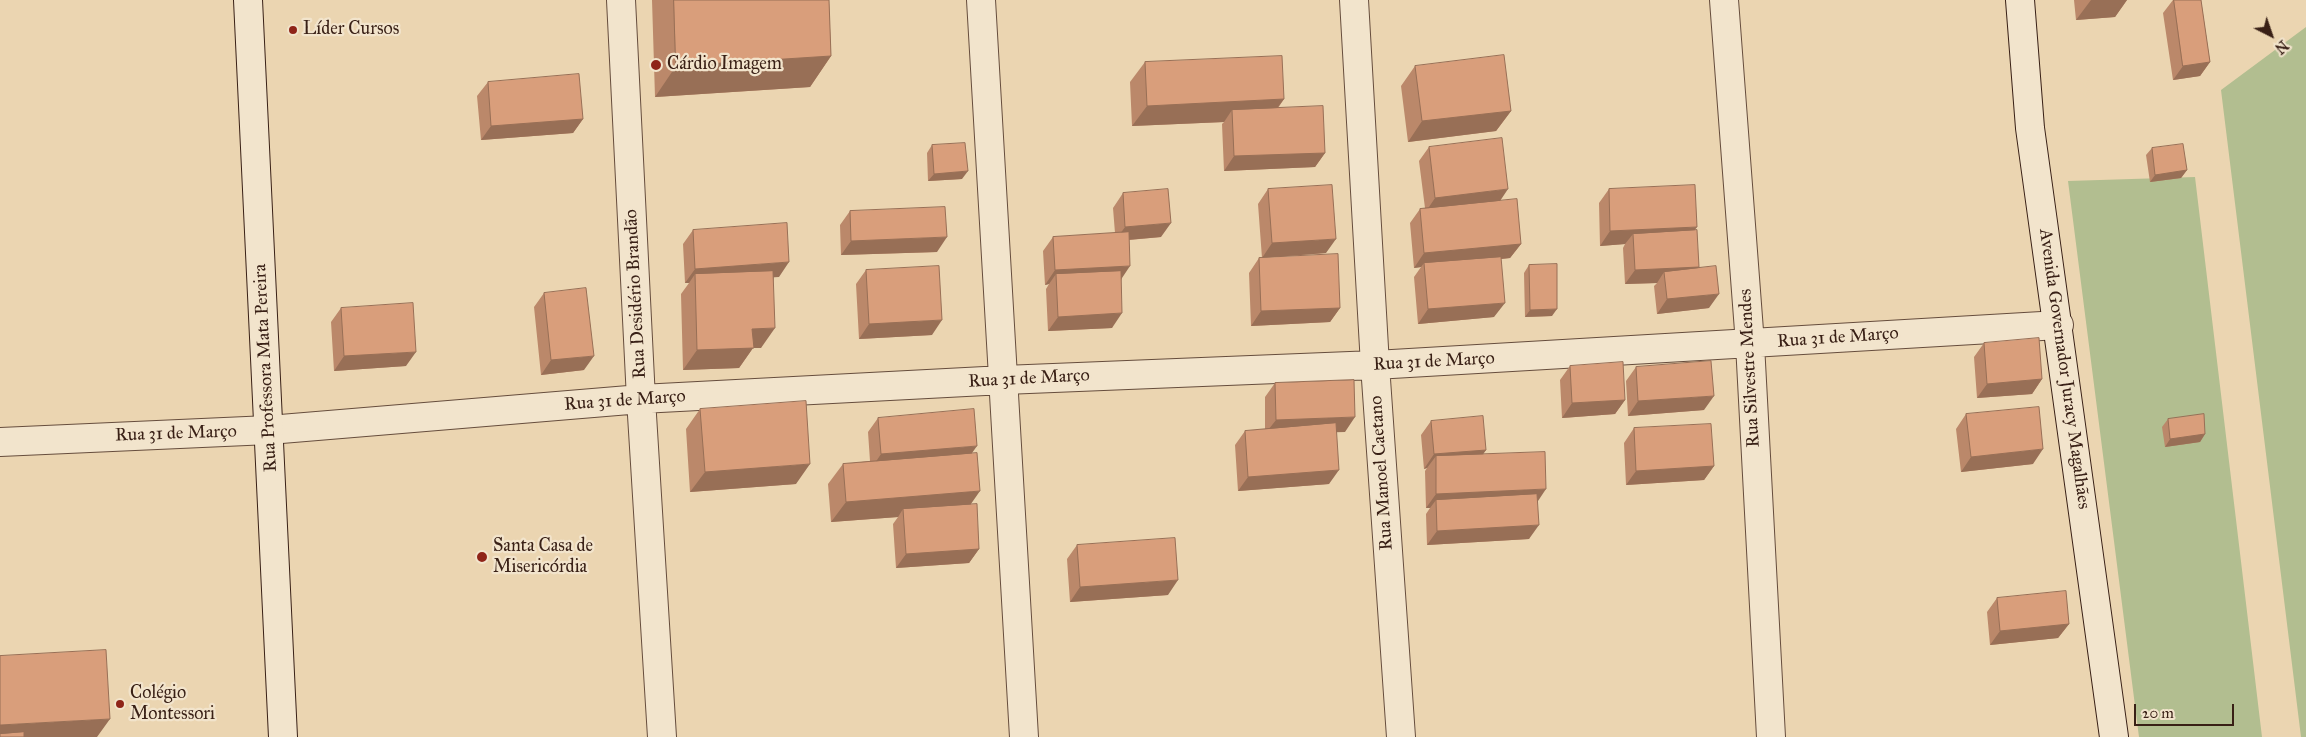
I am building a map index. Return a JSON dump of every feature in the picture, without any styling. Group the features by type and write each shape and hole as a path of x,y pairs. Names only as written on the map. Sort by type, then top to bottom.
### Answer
{"street":[{"name":"Rua Professora Mata Pereira","path":"248,0 283,737"},
{"name":"Rua Desidério Brandão","path":"621,0 641,398 662,737"},
{"path":"981,0 1024,737"},
{"name":"Rua Manoel Caetano","path":"1354,0 1375,365 1401,737"},
{"name":"Rua Silvestre Mendes","path":"1724,0 1750,344 1771,737"},
{"name":"Avenida Governador Juracy Magalhães","path":"2020,0 2030,128 2114,737"},
{"name":"Rua 31 de Março","path":"0,442 269,430 641,398 1004,380 1375,365 2058,325"}],"green space":[{"path":"2306,27 2306,737 2301,737 2221,90"},
{"path":"2195,177 2262,737 2139,737 2068,181"}],"building":[{"path":"674,0 829,0 831,56 676,66"},
{"path":"2174,0 2201,0 2210,62 2183,66"},
{"path":"1504,55 1511,111 1422,121 1415,66"},
{"path":"1282,56 1284,99 1147,106 1145,62"},
{"path":"579,74 583,119 491,126 488,82"},
{"path":"1323,106 1325,153 1234,156 1232,110"},
{"path":"1502,138 1508,189 1435,198 1429,147"},
{"path":"965,143 968,171 934,174 932,145"},
{"path":"2183,144 2187,170 2155,175 2152,148"},
{"path":"1332,185 1336,239 1272,243 1268,189"},
{"path":"1695,185 1697,227 1610,231 1609,189"},
{"path":"1168,189 1171,223 1125,227 1123,193"},
{"path":"1517,199 1521,244 1424,253 1420,209"},
{"path":"945,207 947,237 851,241 850,211"},
{"path":"787,223 789,262 695,269 693,230"},
{"path":"1697,230 1699,267 1635,270 1633,234"},
{"path":"1129,232 1130,266 1055,270 1053,237"},
{"path":"1338,254 1340,308 1261,311 1259,258"},
{"path":"1501,257 1505,303 1428,309 1424,263"},
{"path":"1557,264 1557,309 1530,310 1529,265"},
{"path":"939,266 942,320 869,324 866,270"},
{"path":"1716,266 1719,294 1667,299 1664,272"},
{"path":"773,271 775,328 752,329 754,348 697,350 695,274"},
{"path":"1121,271 1122,313 1058,317 1056,274"},
{"path":"586,288 594,356 551,360 544,293"},
{"path":"413,303 416,352 344,356 341,308"},
{"path":"2039,338 2042,379 1987,384 1984,343"},
{"path":"1711,361 1714,396 1638,401 1636,367"},
{"path":"1623,362 1625,400 1572,403 1570,366"},
{"path":"1354,380 1355,417 1276,420 1275,383"},
{"path":"806,401 810,464 705,472 700,409"},
{"path":"2039,407 2043,449 1971,457 1966,414"},
{"path":"974,409 977,446 881,454 878,418"},
{"path":"2204,414 2205,434 2170,439 2168,419"},
{"path":"1483,416 1486,450 1434,454 1431,421"},
{"path":"1336,423 1339,470 1248,477 1245,431"},
{"path":"1711,424 1714,466 1636,471 1634,428"},
{"path":"1545,452 1546,489 1436,494 1436,456"},
{"path":"977,453 980,491 846,502 843,464"},
{"path":"1537,494 1539,525 1437,531 1436,500"},
{"path":"977,504 979,549 906,554 903,509"},
{"path":"1175,538 1178,580 1080,587 1077,545"},
{"path":"2066,591 2069,624 2000,631 1997,598"},
{"path":"106,650 110,719 0,725 0,656"},
{"path":"24,732 24,737 0,737 0,734"}],"place":[{"name":"Líder Cursos","path":"293,30"},
{"name":"Cárdio Imagem","path":"656,65"},
{"name":"Santa Casa de Misericórdia","path":"482,557"},
{"name":"Colégio Montessori","path":"120,704"}]}
